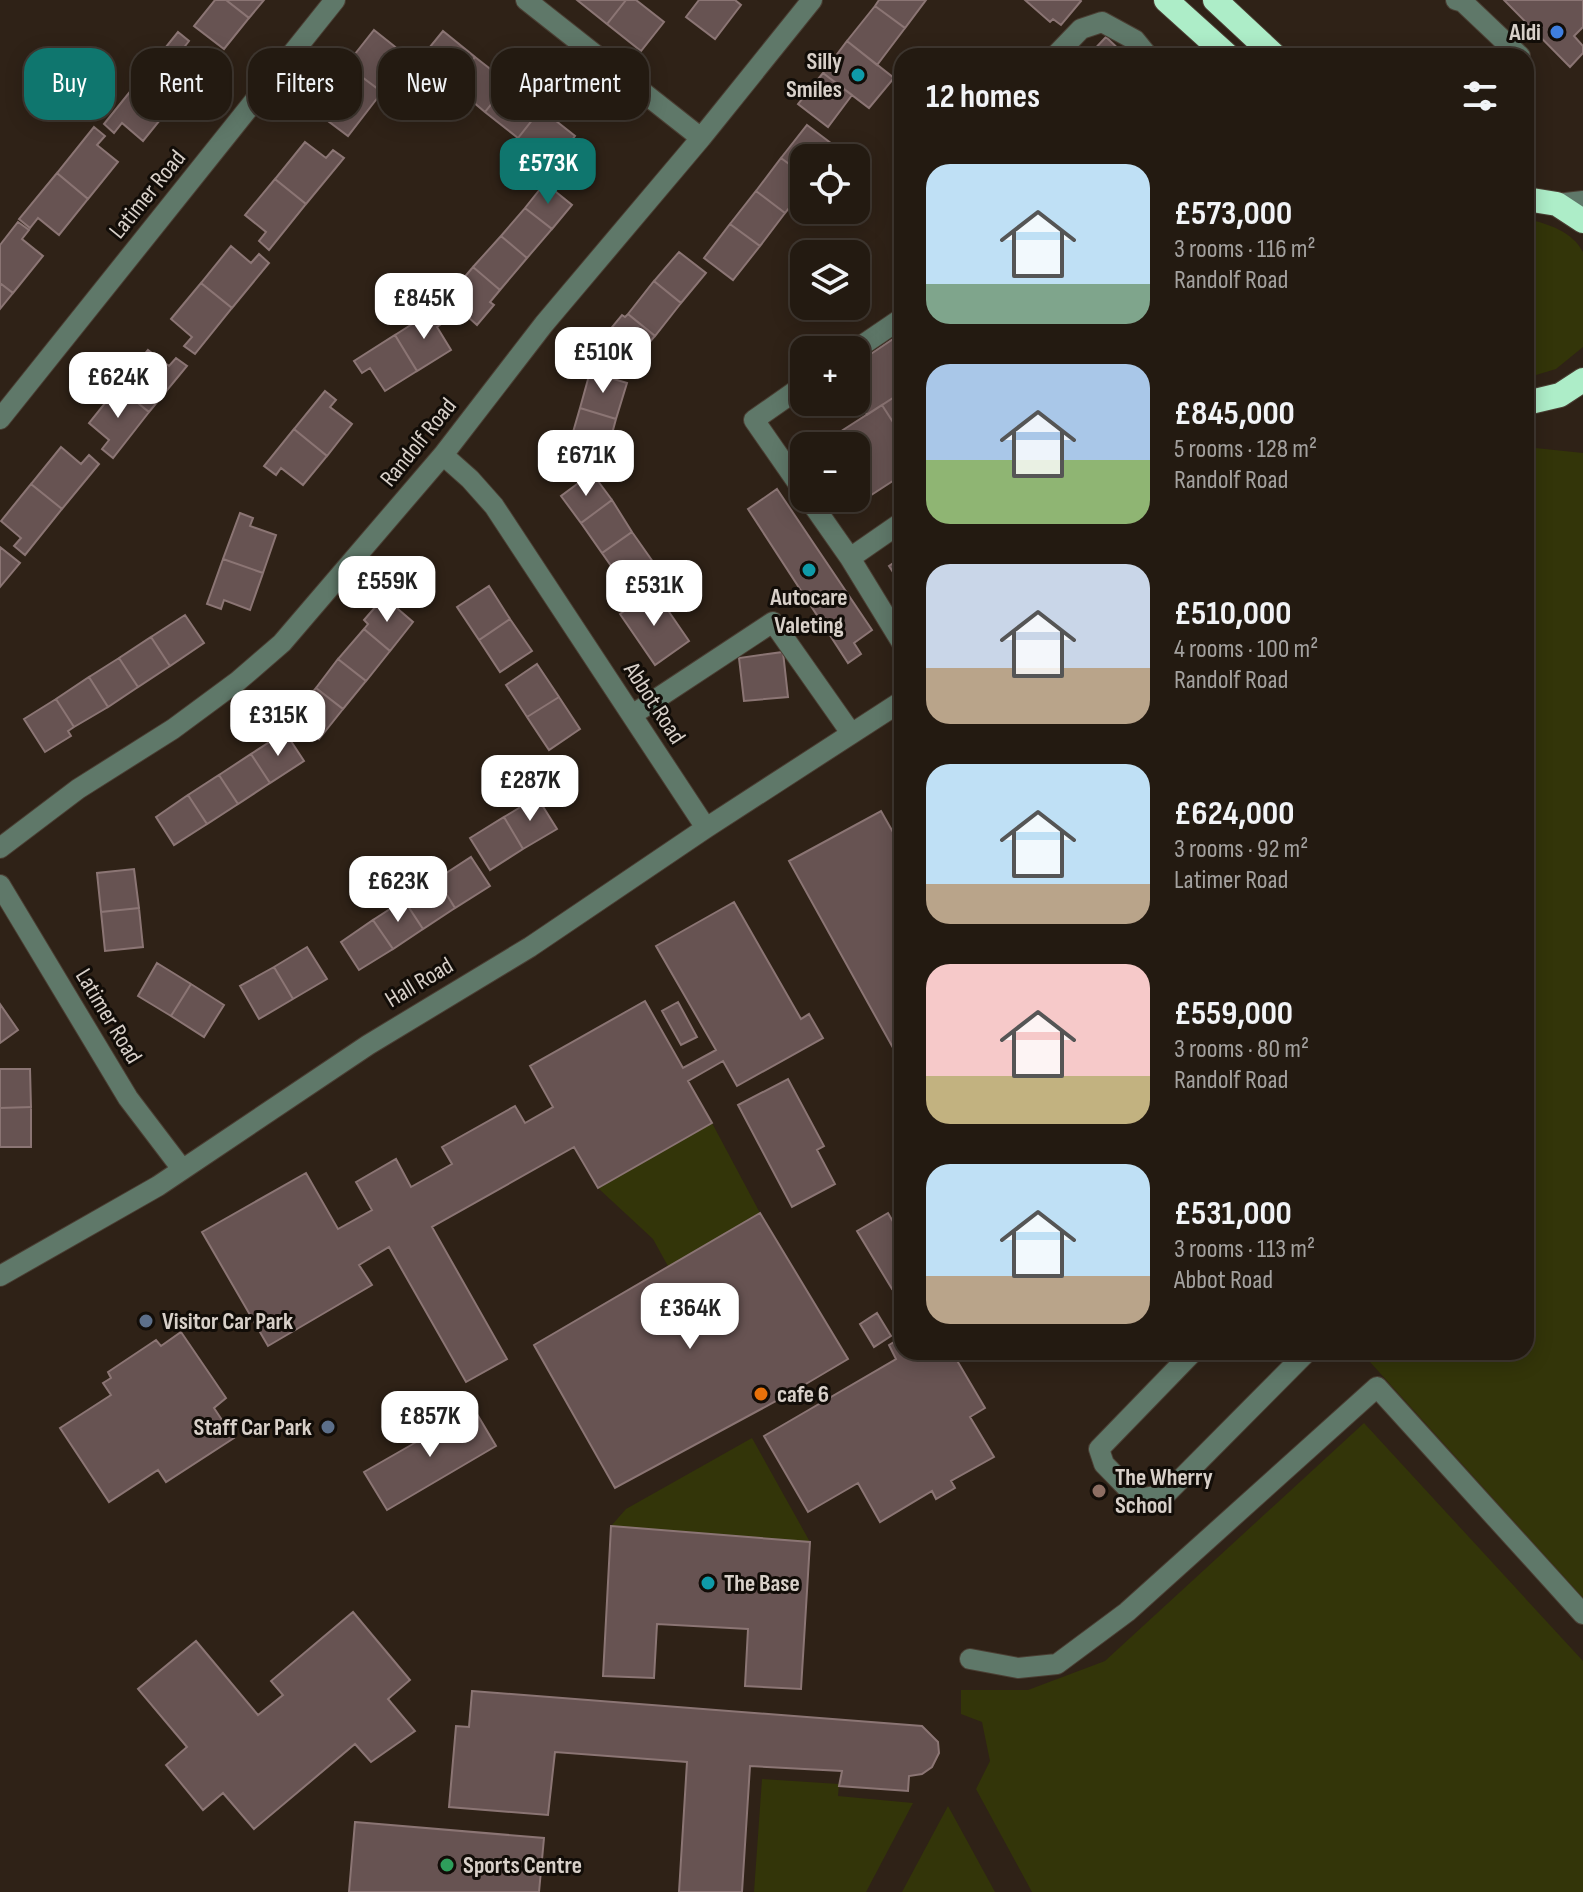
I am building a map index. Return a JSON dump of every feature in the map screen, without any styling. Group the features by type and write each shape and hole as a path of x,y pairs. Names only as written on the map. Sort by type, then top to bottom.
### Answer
{"highway":[{"path":"1166,0 1219,48"},
{"path":"1215,0 1266,48"},
{"path":"1534,200 1557,204 1583,221"},
{"path":"1534,402 1572,399 1583,380"}],"street":[{"name":"Latimer Road","path":"0,419 335,0"},
{"path":"526,0 701,138"},
{"name":"Randolf Road","path":"0,848 78,789 173,729 238,681 282,643 443,455 544,324 701,138 812,0"},
{"path":"1456,0 1463,2 1511,48"},
{"path":"1063,48 1081,29 1102,22 1135,40 1142,48"},
{"path":"1557,204 1583,201"},
{"path":"870,340 894,323"},
{"path":"790,395 754,420 790,472"},
{"name":"Abbot Road","path":"443,455 494,506 706,828"},
{"path":"818,512 894,630"},
{"path":"850,558 894,528"},
{"path":"632,715 773,622 851,733"},
{"name":"Hall Road","path":"0,1276 105,1218 182,1169 368,1045 530,947 894,706"},
{"name":"Latimer Road","path":"0,885 128,1098 182,1169"},
{"path":"1185,1360 1099,1449 1104,1464 1138,1499 1166,1494 1299,1360"},
{"path":"970,1659 1018,1668 1057,1664 1127,1612 1377,1387 1583,1614"}],"shaded area":[{"path":"1534,221 1566,234 1583,252 1583,347 1556,369 1534,376"},
{"path":"1534,448 1583,453 1583,1598 1368,1360 1534,1360"},
{"path":"712,1123 760,1213 669,1268 653,1239 598,1188"},
{"path":"1364,1423 1583,1661 1583,1892 1032,1892 976,1789 990,1761 982,1722 961,1714 961,1690 1028,1690 1105,1661"},
{"path":"752,1438 810,1542 611,1526 626,1509"},
{"path":"762,1779 839,1784 838,1796 913,1803 866,1892 754,1892"},
{"path":"948,1806 995,1892 902,1892"}],"building":[{"path":"215,0 226,0 249,18 225,48 194,26"},
{"path":"226,0 264,0 249,18"},
{"path":"577,0 626,0 607,24"},
{"path":"626,0 636,0 664,22 643,48 637,48 607,24"},
{"path":"699,0 735,0 741,5 715,39 686,17"},
{"path":"879,0 926,0 905,28 875,6"},
{"path":"1025,0 1081,1 1061,25 1053,19 1050,22"},
{"name":"Aldi","path":"1504,0 1583,0 1583,27 1574,36 1583,46 1583,53 1570,67"},
{"path":"875,6 905,28 877,65 847,41"},
{"path":"374,30 396,48 378,48 378,89 362,77 360,48"},
{"path":"443,31 464,48 429,48"},
{"path":"178,32 189,41 184,48 165,48"},
{"path":"1106,37 1118,48 1096,48"},
{"name":"Silly Smiles","path":"847,41 894,78 869,108 823,73"},
{"path":"475,57 491,70 491,104 485,112 475,104"},
{"path":"823,73 852,95 828,127 798,104"},
{"path":"362,77 378,89 378,97 362,118"},
{"path":"131,90 131,120 160,120 143,141 122,123 114,133 104,124 107,120 115,120 115,110"},
{"path":"327,120 360,120 348,136"},
{"path":"495,120 532,120 518,138"},
{"path":"532,120 555,120 575,136 552,165 518,138"},
{"path":"807,125 832,144 792,144"},
{"path":"94,127 105,136 97,145 118,162 88,199 57,173"},
{"path":"305,142 326,158 333,150 344,158 306,204 275,179"},
{"path":"790,147 790,165 781,158"},
{"path":"781,158 790,165 790,207 785,213 756,191"},
{"path":"57,173 88,199 59,235 38,218 30,228 19,219"},
{"path":"275,179 306,204 269,250 259,241 266,232 245,215"},
{"path":"545,183 572,205 552,229 525,208"},
{"path":"756,191 785,213 760,246 730,224"},
{"path":"525,208 552,229 527,258 501,236"},
{"path":"18,222 29,230 22,239 43,256 13,293 0,283 0,245"},
{"path":"730,224 760,246 733,280 704,258"},
{"path":"501,236 527,258 500,290 473,267"},
{"path":"231,246 251,263 259,254 269,263 232,308 201,283"},
{"path":"679,252 706,273 681,303 654,281"},
{"path":"473,267 500,290 490,302 494,305 477,325 447,298"},
{"path":"654,281 681,303 655,336 628,314"},
{"path":"0,283 13,293 0,309"},
{"path":"201,283 232,308 195,354 184,346 192,337 171,319"},
{"path":"436,309 444,322 437,327 451,350 417,371 395,335"},
{"path":"628,314 655,336 633,362 603,338 622,315 625,317"},
{"path":"395,335 417,371 385,391 370,368 362,373 354,361"},
{"path":"894,338 894,397 870,413 870,355"},
{"path":"148,350 169,366 176,358 187,366 149,412 118,387"},
{"path":"590,372 627,383 616,419 580,408"},
{"path":"118,387 149,412 113,458 102,449 109,440 89,423"},
{"path":"325,391 336,400 330,407 352,424 327,456 294,429"},
{"path":"894,397 894,424 882,405"},
{"path":"882,405 894,424 894,480 870,496 870,432 840,432 865,416 870,416 870,413"},
{"path":"580,408 616,419 606,456 569,446"},
{"path":"294,429 327,456 303,485 281,468 276,475 264,466"},
{"path":"61,447 81,464 89,455 99,464 62,509 31,484"},
{"path":"592,473 612,500 581,523 561,496"},
{"path":"31,484 62,509 25,555 14,546 21,538 1,521"},
{"name":"Autocare Valeting","path":"777,489 872,630 854,643 861,654 848,663 748,509"},
{"path":"612,500 632,532 602,553 581,523"},
{"path":"240,513 253,518 250,526 276,535 263,573 223,559"},
{"path":"632,532 658,569 628,590 602,553"},
{"path":"0,547 20,563 0,587"},
{"path":"223,559 263,573 250,610 224,600 221,609 207,604"},
{"path":"489,586 510,619 479,640 457,607"},
{"path":"654,590 689,641 655,665 620,614"},
{"path":"384,597 413,622 390,651 364,629 368,624 364,620"},
{"path":"185,615 204,643 170,666 151,637"},
{"path":"510,619 532,651 500,672 479,640"},
{"path":"364,629 390,651 366,681 338,659"},
{"path":"151,637 170,666 138,687 119,658"},
{"path":"783,652 788,697 744,701 739,658"},
{"path":"119,658 138,687 108,707 89,677"},
{"path":"338,659 366,681 343,709 316,688"},
{"path":"537,664 559,697 527,717 506,685"},
{"path":"89,677 108,707 74,727 56,699"},
{"path":"316,688 343,709 319,739 292,718"},
{"path":"559,697 580,729 549,750 527,717"},
{"path":"56,699 74,727 68,731 71,736 45,752 24,719"},
{"path":"285,732 304,761 270,783 251,754"},
{"path":"251,754 270,783 238,804 219,775"},
{"path":"219,775 238,804 207,824 188,795"},
{"path":"188,795 207,824 174,845 156,817"},
{"path":"537,797 557,829 523,849 504,817"},
{"path":"881,811 894,834 894,1050 789,861"},
{"path":"504,817 523,849 490,870 470,838"},
{"path":"471,857 490,886 455,908 437,879"},
{"path":"134,869 139,908 101,912 97,873"},
{"path":"437,879 455,908 423,929 404,900"},
{"path":"404,900 423,929 393,949 373,920"},
{"path":"734,902 801,1019 809,1014 823,1038 737,1086 723,1061 688,1081 712,1123 598,1188 574,1147 432,1227 507,1359 466,1382 389,1247 359,1265 372,1285 268,1346 202,1232 306,1173 338,1229 372,1210 356,1182 396,1159 411,1187 452,1164 442,1147 515,1106 525,1123 553,1107 530,1066 645,1001 683,1068 716,1050 656,946"},
{"path":"139,908 143,947 105,951 101,912"},
{"path":"373,920 393,949 359,970 341,942"},
{"path":"307,947 327,979 293,999 274,967"},
{"path":"157,963 191,984 171,1016 138,996"},
{"path":"274,967 293,999 259,1019 240,986"},
{"path":"191,984 224,1005 204,1037 171,1016"},
{"path":"678,1002 697,1037 681,1045 662,1011"},
{"path":"0,1004 18,1030 0,1043"},
{"path":"0,1069 30,1069 31,1107 0,1108"},
{"path":"788,1079 824,1146 817,1150 835,1184 792,1207 738,1105"},
{"path":"31,1107 31,1147 0,1147 0,1108"},
{"path":"760,1213 848,1359 615,1488 534,1345"},
{"path":"888,1213 894,1223 894,1288 892,1289 857,1231"},
{"path":"877,1313 891,1336 874,1347 860,1324"},
{"path":"181,1332 226,1398 214,1408 234,1438 166,1482 158,1470 109,1502 60,1428 111,1395 103,1383 111,1378 108,1372 156,1340 161,1346"},
{"path":"894,1360 957,1360 985,1408 970,1417 994,1457 951,1481 955,1488 936,1499 932,1491 880,1522 858,1483 808,1512 764,1436"},
{"path":"474,1409 496,1446 387,1510 364,1472"},
{"name":"The Base","path":"611,1526 810,1542 801,1689 745,1686 748,1629 657,1624 654,1678 603,1676"},
{"path":"353,1612 410,1680 388,1699 415,1731 371,1762 355,1744 254,1829 223,1793 203,1810 166,1765 187,1747 138,1689 196,1641 258,1715 283,1695 271,1681"},
{"path":"472,1691 922,1726 938,1742 939,1753 932,1767 922,1774 909,1776 908,1791 839,1786 842,1771 750,1766 742,1892 679,1892 687,1762 555,1752 548,1815 449,1807 456,1726 469,1727"},
{"name":"Sports Centre","path":"355,1822 544,1838 539,1892 349,1892"}],"place":[{"name":"Aldi","path":"1557,32"},
{"name":"Silly Smiles","path":"858,75"},
{"name":"Autocare Valeting","path":"809,570"},
{"name":"Visitor Car Park","path":"146,1321"},
{"name":"cafe 6","path":"761,1394"},
{"name":"Staff Car Park","path":"328,1427"},
{"name":"The Wherry School","path":"1099,1491"},
{"name":"The Base","path":"708,1583"},
{"name":"Sports Centre","path":"447,1865"}]}
